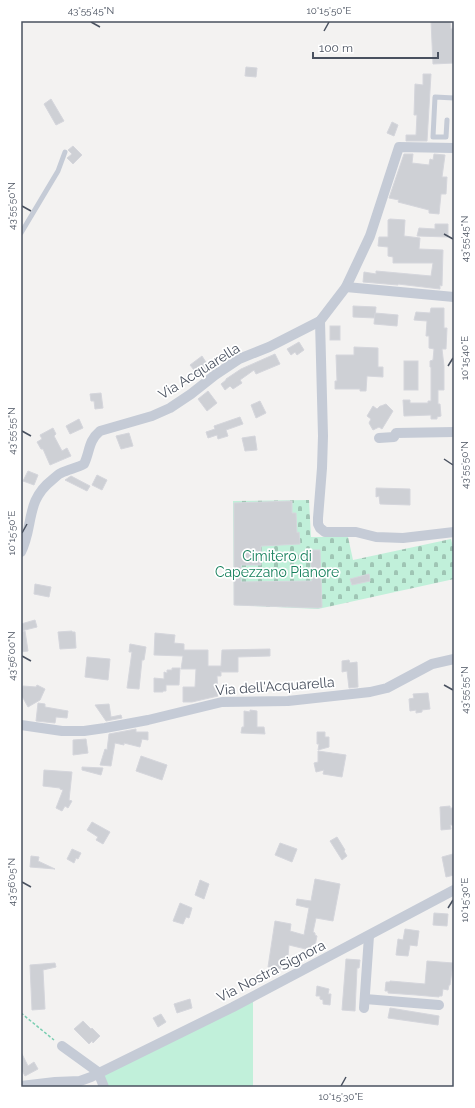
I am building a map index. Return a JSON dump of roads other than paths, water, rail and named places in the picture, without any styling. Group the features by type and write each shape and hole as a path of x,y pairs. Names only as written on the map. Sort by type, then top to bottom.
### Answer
{"street":[{"name":"Via Acquarella","path":"21,552 24,547 29,520 38,495 43,487 61,473 84,464 89,445 94,436 100,431 152,416 170,408 239,359 269,348 320,321 346,287 370,236 399,147 454,148"},
{"path":"346,287 454,297"},
{"path":"320,321 323,436 318,518 320,528 325,532 356,532 376,537 403,538 454,532"},
{"path":"379,438 394,437 396,433 454,432"},
{"name":"Via dell'Acquarella","path":"21,725 62,731 84,731 148,720 222,702 288,701 370,692 387,688 432,664 454,660"},
{"name":"Via Nostra Signora","path":"21,1086 80,1081 233,1006 369,936 454,890"},
{"path":"369,936 365,1004 439,1005"},
{"path":"62,1046 98,1072 104,1087"}],"lane":[{"path":"447,120 446,137 433,136 435,97 454,98"},
{"path":"21,233 58,171 65,152"}],"park label":[{"name":"Cimitero di Capezzano Pianore","path":"277,564"}]}
